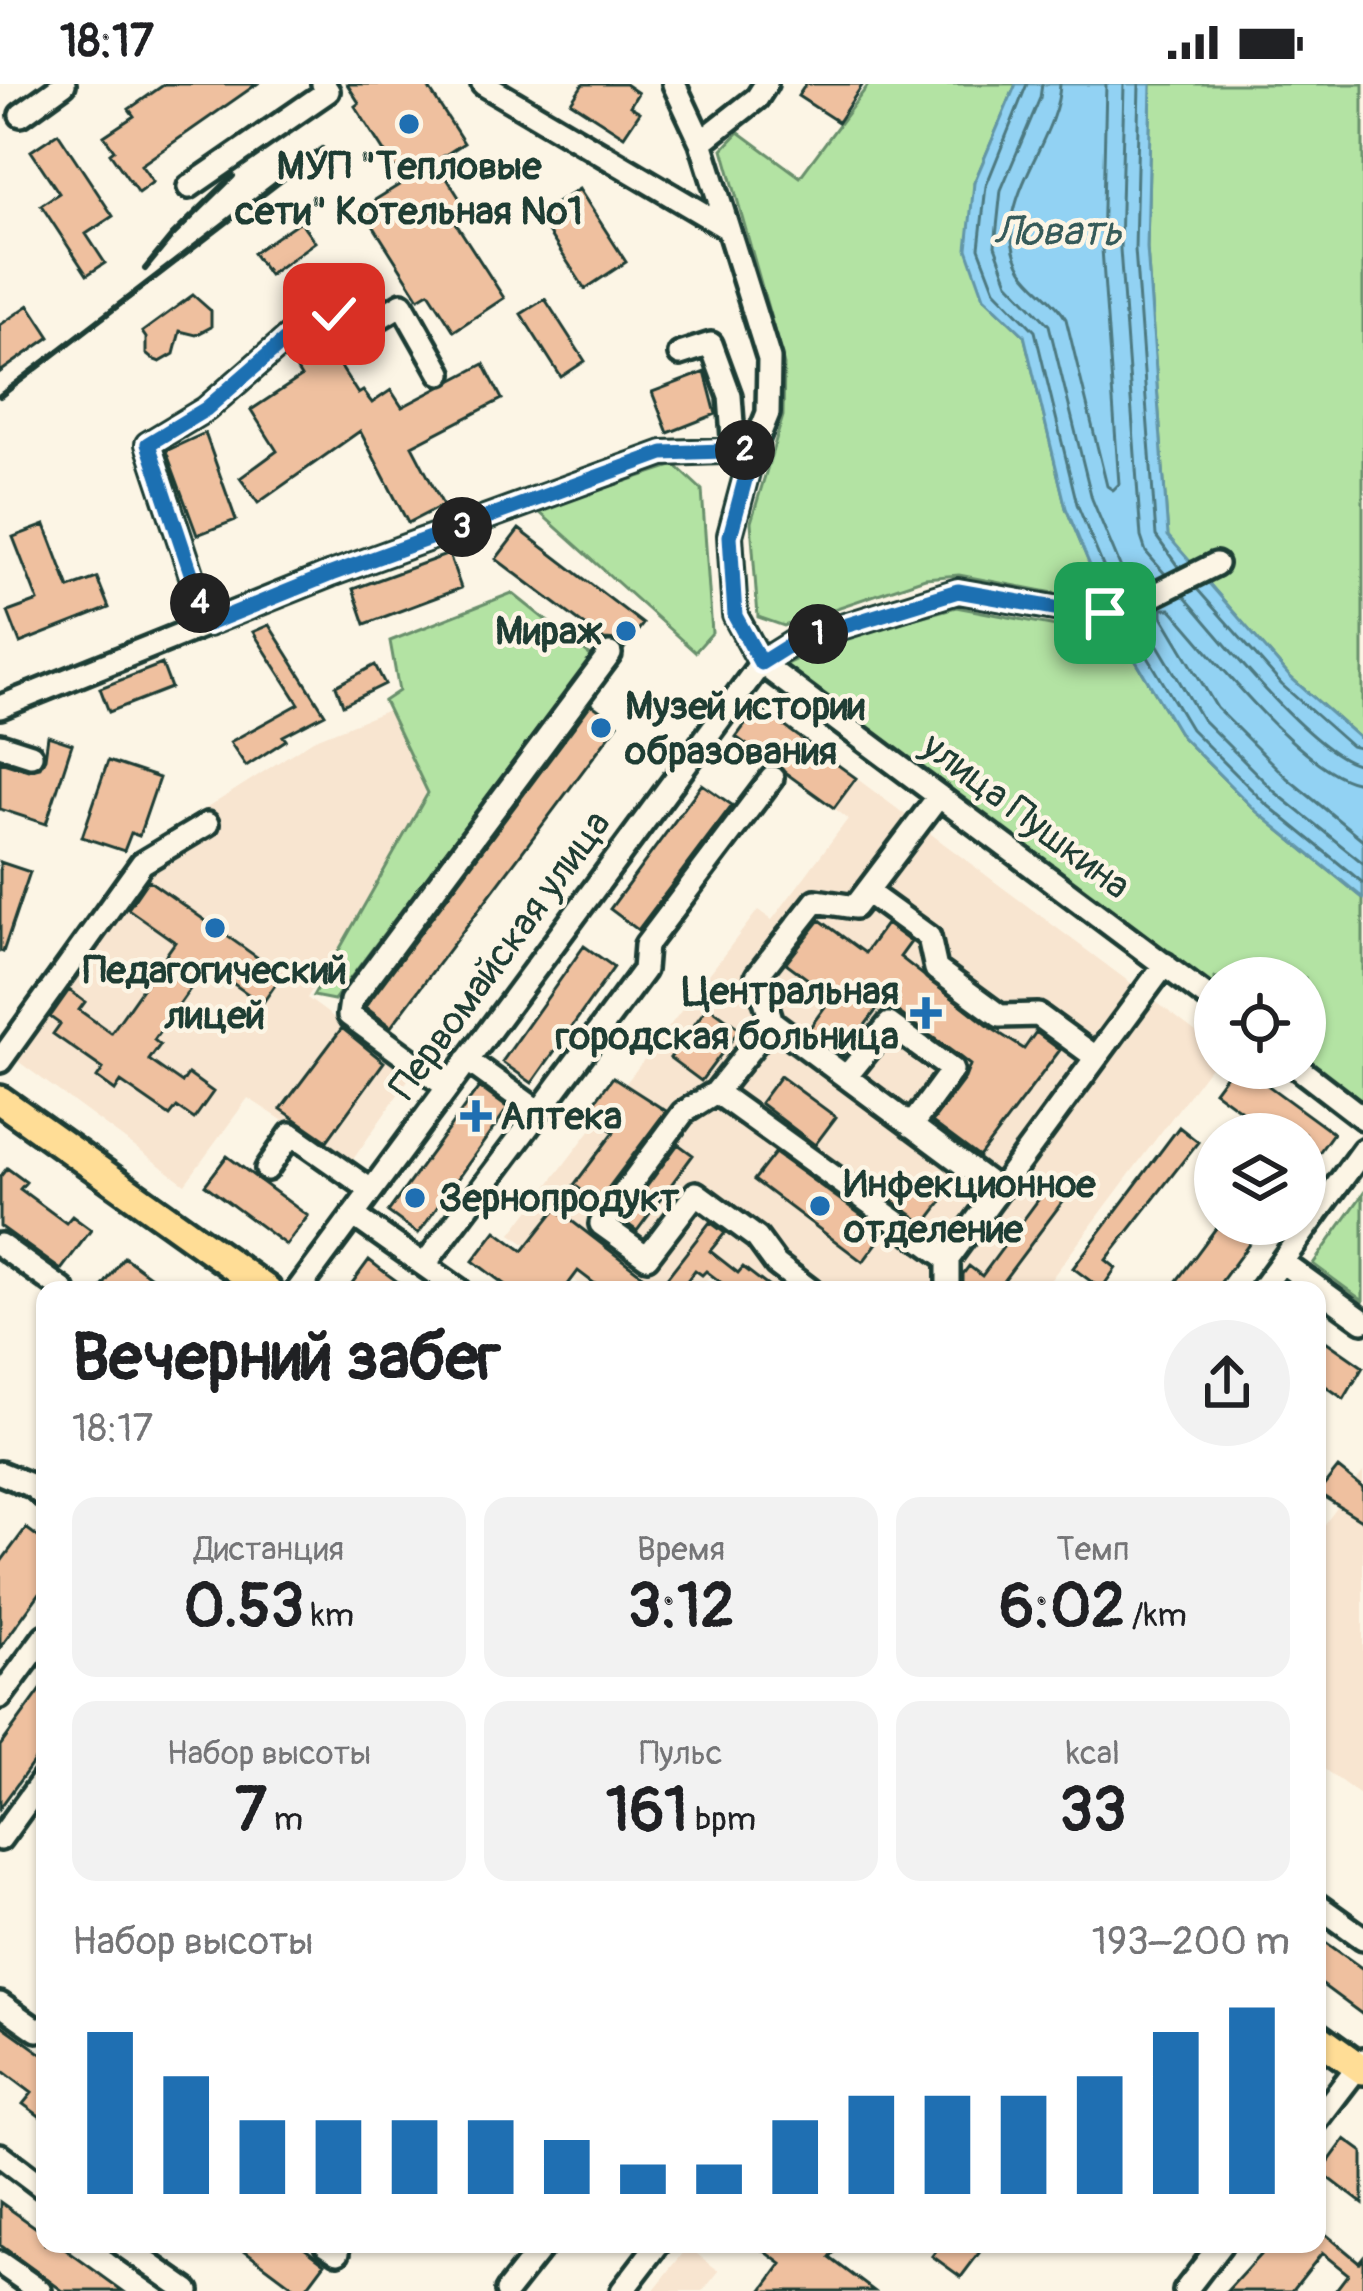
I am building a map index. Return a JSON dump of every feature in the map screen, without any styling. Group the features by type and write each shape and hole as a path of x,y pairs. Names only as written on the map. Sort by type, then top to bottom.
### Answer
{"main road":[{"path":"0,1100 254,1281"},
{"path":"1326,2043 1361,2065"}],"street":[{"path":"21,115 64,84"},
{"path":"189,187 328,92 323,84"},
{"path":"483,84 728,228"},
{"name":"улица Пушкина","path":"674,84 700,142 769,359 768,413 743,450 730,536 735,616 761,663 1194,987"},
{"path":"700,142 757,98 766,84"},
{"path":"208,624 148,444 206,409 314,315 334,314 351,335 402,304 441,374"},
{"path":"0,706 331,574 663,453 743,450 711,344 680,354"},
{"path":"761,663 796,641 958,591 1083,613 1128,608 1216,564"},
{"path":"447,1087 349,1016 351,1000 610,654"},
{"name":"Первомайская улица","path":"305,1281 761,663"},
{"path":"0,745 32,755"},
{"path":"424,1265 644,970 646,945 772,778"},
{"path":"939,796 855,908 816,901 757,976 772,1022 998,1190"},
{"path":"0,1061 142,862 208,824"},
{"path":"867,892 929,937 936,969 1000,1016 1037,1015 1094,1056"},
{"path":"948,1281 948,1258 1165,964"},
{"path":"772,1022 716,1092 683,1113 601,1224 646,1257 696,1193 757,1238 776,1264 798,1281"},
{"path":"846,1077 889,1024 952,1070 911,1126"},
{"path":"466,1060 538,1112"},
{"path":"1325,1089 1363,1118"},
{"path":"716,1092 948,1258"},
{"path":"267,1169 291,1134 371,1190"},
{"path":"1268,1281 1363,1150"},
{"path":"353,1214 446,1281"},
{"path":"0,1245 50,1281"},
{"path":"1282,1262 1308,1281"},
{"path":"1326,1294 1363,1321"},
{"path":"0,1473 36,1489"},
{"path":"0,1697 36,1648"},
{"path":"0,1839 36,1789"},
{"path":"1326,1910 1360,1931"},
{"path":"0,2004 36,2029"},
{"path":"1326,2109 1361,2065"},
{"path":"0,2155 36,2182"},
{"path":"134,2253 188,2291"},
{"path":"507,2291 537,2253"},
{"path":"622,2291 651,2253"},
{"path":"1185,2291 1214,2253"},
{"path":"0,2263 40,2291"}],"shaded area":[{"name":"Педагогический лицей","path":"391,709 427,785 420,825 307,998 412,1074 350,1164 248,1098 185,1184 0,1048 0,1039 129,858 313,740"},
{"name":"Центральная городская больница","path":"856,778 1194,1030 1194,1088 1050,1281 718,1281 710,1276 706,1281 576,1281 511,1234 758,910 772,920 848,819 834,808"},
{"path":"1363,1472 1363,1797 1326,1770 1326,1523"},
{"path":"683,2253 696,2253 719,2271 703,2291 653,2291"}],"green space":[{"path":"869,84 1016,84 974,183 984,297 1024,335 1066,508 1106,603 959,575 925,578 784,626 758,617 751,522 783,416 784,365 723,149 739,132 800,177"},
{"path":"1151,84 1363,84 1363,741 1290,677 1168,537 1147,248"},
{"path":"675,465 702,490 712,633 695,652 537,510"},
{"path":"512,593 592,657 334,1000 313,996 428,793 384,701 399,691 390,641"},
{"path":"956,607 1056,626 1116,628 1181,736 1257,812 1363,898 1363,1102 1326,1074 1326,957 1194,957 1194,974 784,665 843,638"},
{"path":"1363,1194 1363,1301 1313,1264"}],"water":[{"name":"Ловать","path":"1016,84 1151,84 1147,248 1168,536 1290,677 1363,741 1363,898 1257,812 1181,736 1116,628 1066,508 1024,335 984,297 967,249 974,183"}],"building":[{"path":"165,84 257,84 141,165 153,182 138,193 104,136 134,116 129,109"},
{"path":"347,84 426,84 464,143 436,161 467,210 453,219 504,298 454,331 429,292 419,298 362,208 399,185 397,172 355,106 359,103"},
{"path":"583,84 625,84 638,93 630,106 640,112 624,136 571,102"},
{"path":"806,84 863,84 838,122 798,96"},
{"path":"58,133 113,216 86,234 105,263 87,275 41,205 59,193 31,151"},
{"path":"579,189 626,262 585,289 537,215"},
{"path":"300,221 315,242 269,275 253,253"},
{"path":"193,295 211,311 211,327 196,335 180,331 174,354 160,362 152,359 146,354 142,332"},
{"path":"545,299 585,361 561,377 521,314"},
{"path":"29,305 50,337 0,372 0,325"},
{"path":"318,331 358,394 363,391 372,403 391,390 402,407 484,364 502,399 412,446 443,505 408,523 360,431 258,503 240,478 277,451 251,410 301,377 289,357"},
{"path":"705,372 716,414 668,433 652,392"},
{"path":"205,433 236,520 197,535 166,451"},
{"path":"45,525 69,588 97,578 109,608 20,643 8,612 38,601 13,537"},
{"path":"519,529 643,624 624,649 618,641 604,640 496,559"},
{"path":"449,554 461,588 365,624 353,589"},
{"path":"269,625 325,714 283,736 286,740 246,766 230,742 299,704 253,632"},
{"path":"162,664 171,688 109,712 100,688"},
{"path":"375,665 385,684 343,705 336,686"},
{"path":"591,704 618,724 391,1027 365,1007"},
{"path":"758,707 856,778 834,808 736,737"},
{"path":"48,736 72,744 46,824 0,809 0,761 28,770 40,767"},
{"path":"108,761 159,778 139,836 131,833 124,851 82,837"},
{"path":"702,784 732,805 638,930 610,909"},
{"path":"0,862 30,872 3,952 0,951"},
{"path":"148,880 282,975 262,1004 207,965 154,1040 160,1045 149,1060 182,1083 188,1074 213,1092 194,1119 177,1107 170,1116 121,1082 115,1091 97,1078 103,1069 53,1034 60,1024 50,1017 69,990 85,1002 79,1010 111,1033 175,942 128,909"},
{"path":"820,920 865,953 886,924 911,942 900,957 991,1028 1024,1049 1036,1032 1060,1050 979,1157 932,1122 965,1078 970,1065 961,1058 883,1001 842,1056 808,1030 832,997 786,963"},
{"path":"584,946 614,967 532,1083 502,1062"},
{"path":"708,1006 740,1029 701,1081 670,1058"},
{"path":"342,1028 384,1062 327,1141 281,1109"},
{"path":"780,1076 836,1117 815,1145 760,1103"},
{"path":"613,1077 666,1111 598,1202 574,1185 614,1132 587,1112"},
{"path":"479,1087 508,1108 418,1234 388,1212"},
{"path":"1273,1089 1306,1113 1244,1113 1214,1091"},
{"path":"1179,1127 1194,1139 1194,1147 1106,1260 1116,1268 1107,1281 1090,1281 1073,1268"},
{"path":"678,1144 693,1155 637,1231 622,1220"},
{"name":"Инфекционное отделение","path":"775,1153 885,1232 863,1262 754,1180"},
{"path":"227,1156 308,1216 286,1245 205,1185"},
{"path":"7,1168 26,1182 20,1189 66,1223 72,1216 91,1230 61,1270 0,1226 0,1177"},
{"path":"909,1173 944,1199 925,1224 890,1199"},
{"path":"1049,1185 1066,1197 1003,1281 963,1281 969,1266 982,1276"},
{"path":"556,1209 650,1281 591,1281 578,1271 571,1281 500,1281 473,1261 496,1231 523,1251"},
{"path":"710,1222 725,1233 710,1251 738,1273 743,1267 761,1281 719,1281 706,1271 702,1275 695,1270 687,1281 664,1281"},
{"path":"1203,1245 1248,1245 1222,1281 1177,1281"},
{"path":"124,1257 157,1281 107,1281"},
{"path":"369,1260 397,1281 354,1281"},
{"path":"1326,1341 1363,1367 1344,1399 1326,1386"},
{"path":"1338,1468 1363,1488 1363,1521 1326,1498 1326,1483"},
{"path":"26,1528 36,1535 36,1598 0,1648 0,1563"},
{"path":"36,1696 36,1758 0,1808 0,1746"},
{"path":"1326,1942 1363,1969 1363,2015 1326,1988"},
{"path":"0,2024 36,2050 36,2113 23,2104 32,2093 0,2069"},
{"path":"1345,2139 1363,2152 1363,2204 1326,2176 1326,2165"},
{"path":"0,2202 36,2228 36,2253 70,2253 123,2291 63,2291 0,2245"},
{"path":"1326,2234 1359,2262 1363,2257 1363,2291 1335,2291 1348,2274 1322,2253 1326,2253"},
{"path":"248,2253 312,2253 325,2263 304,2291"},
{"path":"767,2253 834,2253 830,2258 874,2291 762,2291 782,2264"},
{"path":"934,2253 979,2253 961,2277 932,2256"},
{"path":"1262,2253 1322,2253 1292,2291 1227,2291"}],"railway":[{"path":"0,396 322,149"},
{"path":"145,269 233,176"}],"place":[{"name":"МУП \"Тепловые сети\" Котельная №1","path":"409,124"},
{"name":"Мираж","path":"626,631"},
{"name":"Музей истории образования","path":"601,728"},
{"name":"Педагогический лицей","path":"215,928"},
{"name":"Центральная городская больница","path":"926,1013"},
{"name":"Аптека","path":"476,1116"},
{"name":"Зернопродукт","path":"415,1198"},
{"name":"Инфекционное отделение","path":"820,1206"}],"route":[{"path":"334,314 314,315 206,409 148,444 208,624 663,453 753,450 730,536 735,616 761,663 796,641 958,591 1105,613"}]}
